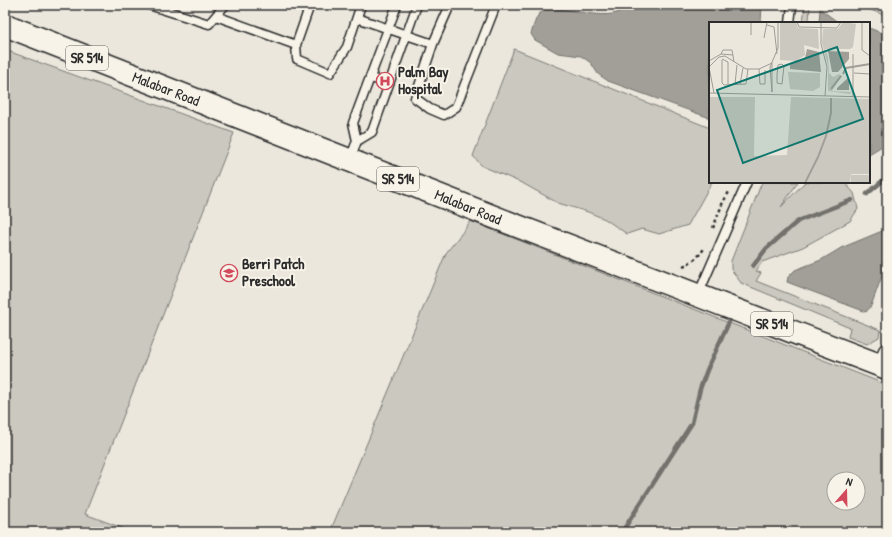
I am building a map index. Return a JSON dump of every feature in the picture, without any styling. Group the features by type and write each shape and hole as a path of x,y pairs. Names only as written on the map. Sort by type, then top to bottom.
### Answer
{"main road":[{"name":"Malabar Road","path":"5,26 354,151 698,296 885,362"}],"lane":[{"path":"149,5 173,9 209,24 225,5"},
{"path":"310,5 296,45 297,60 330,73 347,47 361,5"},
{"path":"354,151 353,123 397,5"},
{"path":"354,151 372,132 417,5"},
{"path":"450,5 433,44 415,98 430,109 444,115 456,107 496,5"},
{"path":"790,22 792,5"},
{"path":"216,16 296,45"},
{"path":"357,18 433,44"},
{"path":"370,78 389,83"},
{"path":"698,296 747,183"}],"path":[{"path":"711,234 723,202 730,191"},
{"path":"683,266 695,260 701,254 708,241"}],"shaded area":[{"path":"628,5 762,5 761,22 709,22 709,118 608,81 598,74 591,63 581,56 558,53 535,40 531,34 539,14 546,10 555,9 602,15 621,11"},
{"path":"805,5 810,5 809,22 803,22"},
{"path":"857,5 887,5 887,16"},
{"path":"820,9 838,22 819,22"},
{"path":"870,28 887,35 887,143 870,153"},
{"path":"514,49 709,128 709,183 711,183 688,225 659,234 642,229 627,234 605,219 558,203 524,184 482,166 473,156"},
{"path":"5,50 234,133 85,514 133,532 5,532"},
{"path":"762,183 797,183 781,207 804,183 845,183 854,193 858,209 850,221 803,247 762,262 756,271 761,273 756,281 880,330 879,337 867,344 848,337 850,328 741,283 731,269 731,261"},
{"path":"470,221 887,385 887,532 330,532 446,253"},
{"path":"887,229 887,262 871,306 866,312 787,282 788,277 795,270 821,260 841,248"}],"waterway":[{"path":"867,194 887,177"},
{"path":"753,266 766,249 798,221 852,200"},
{"path":"622,532 692,423 700,389 729,322"}],"place":[{"name":"Palm Bay Hospital","path":"385,81"},
{"name":"Berri Patch Preschool","path":"229,273"}]}
